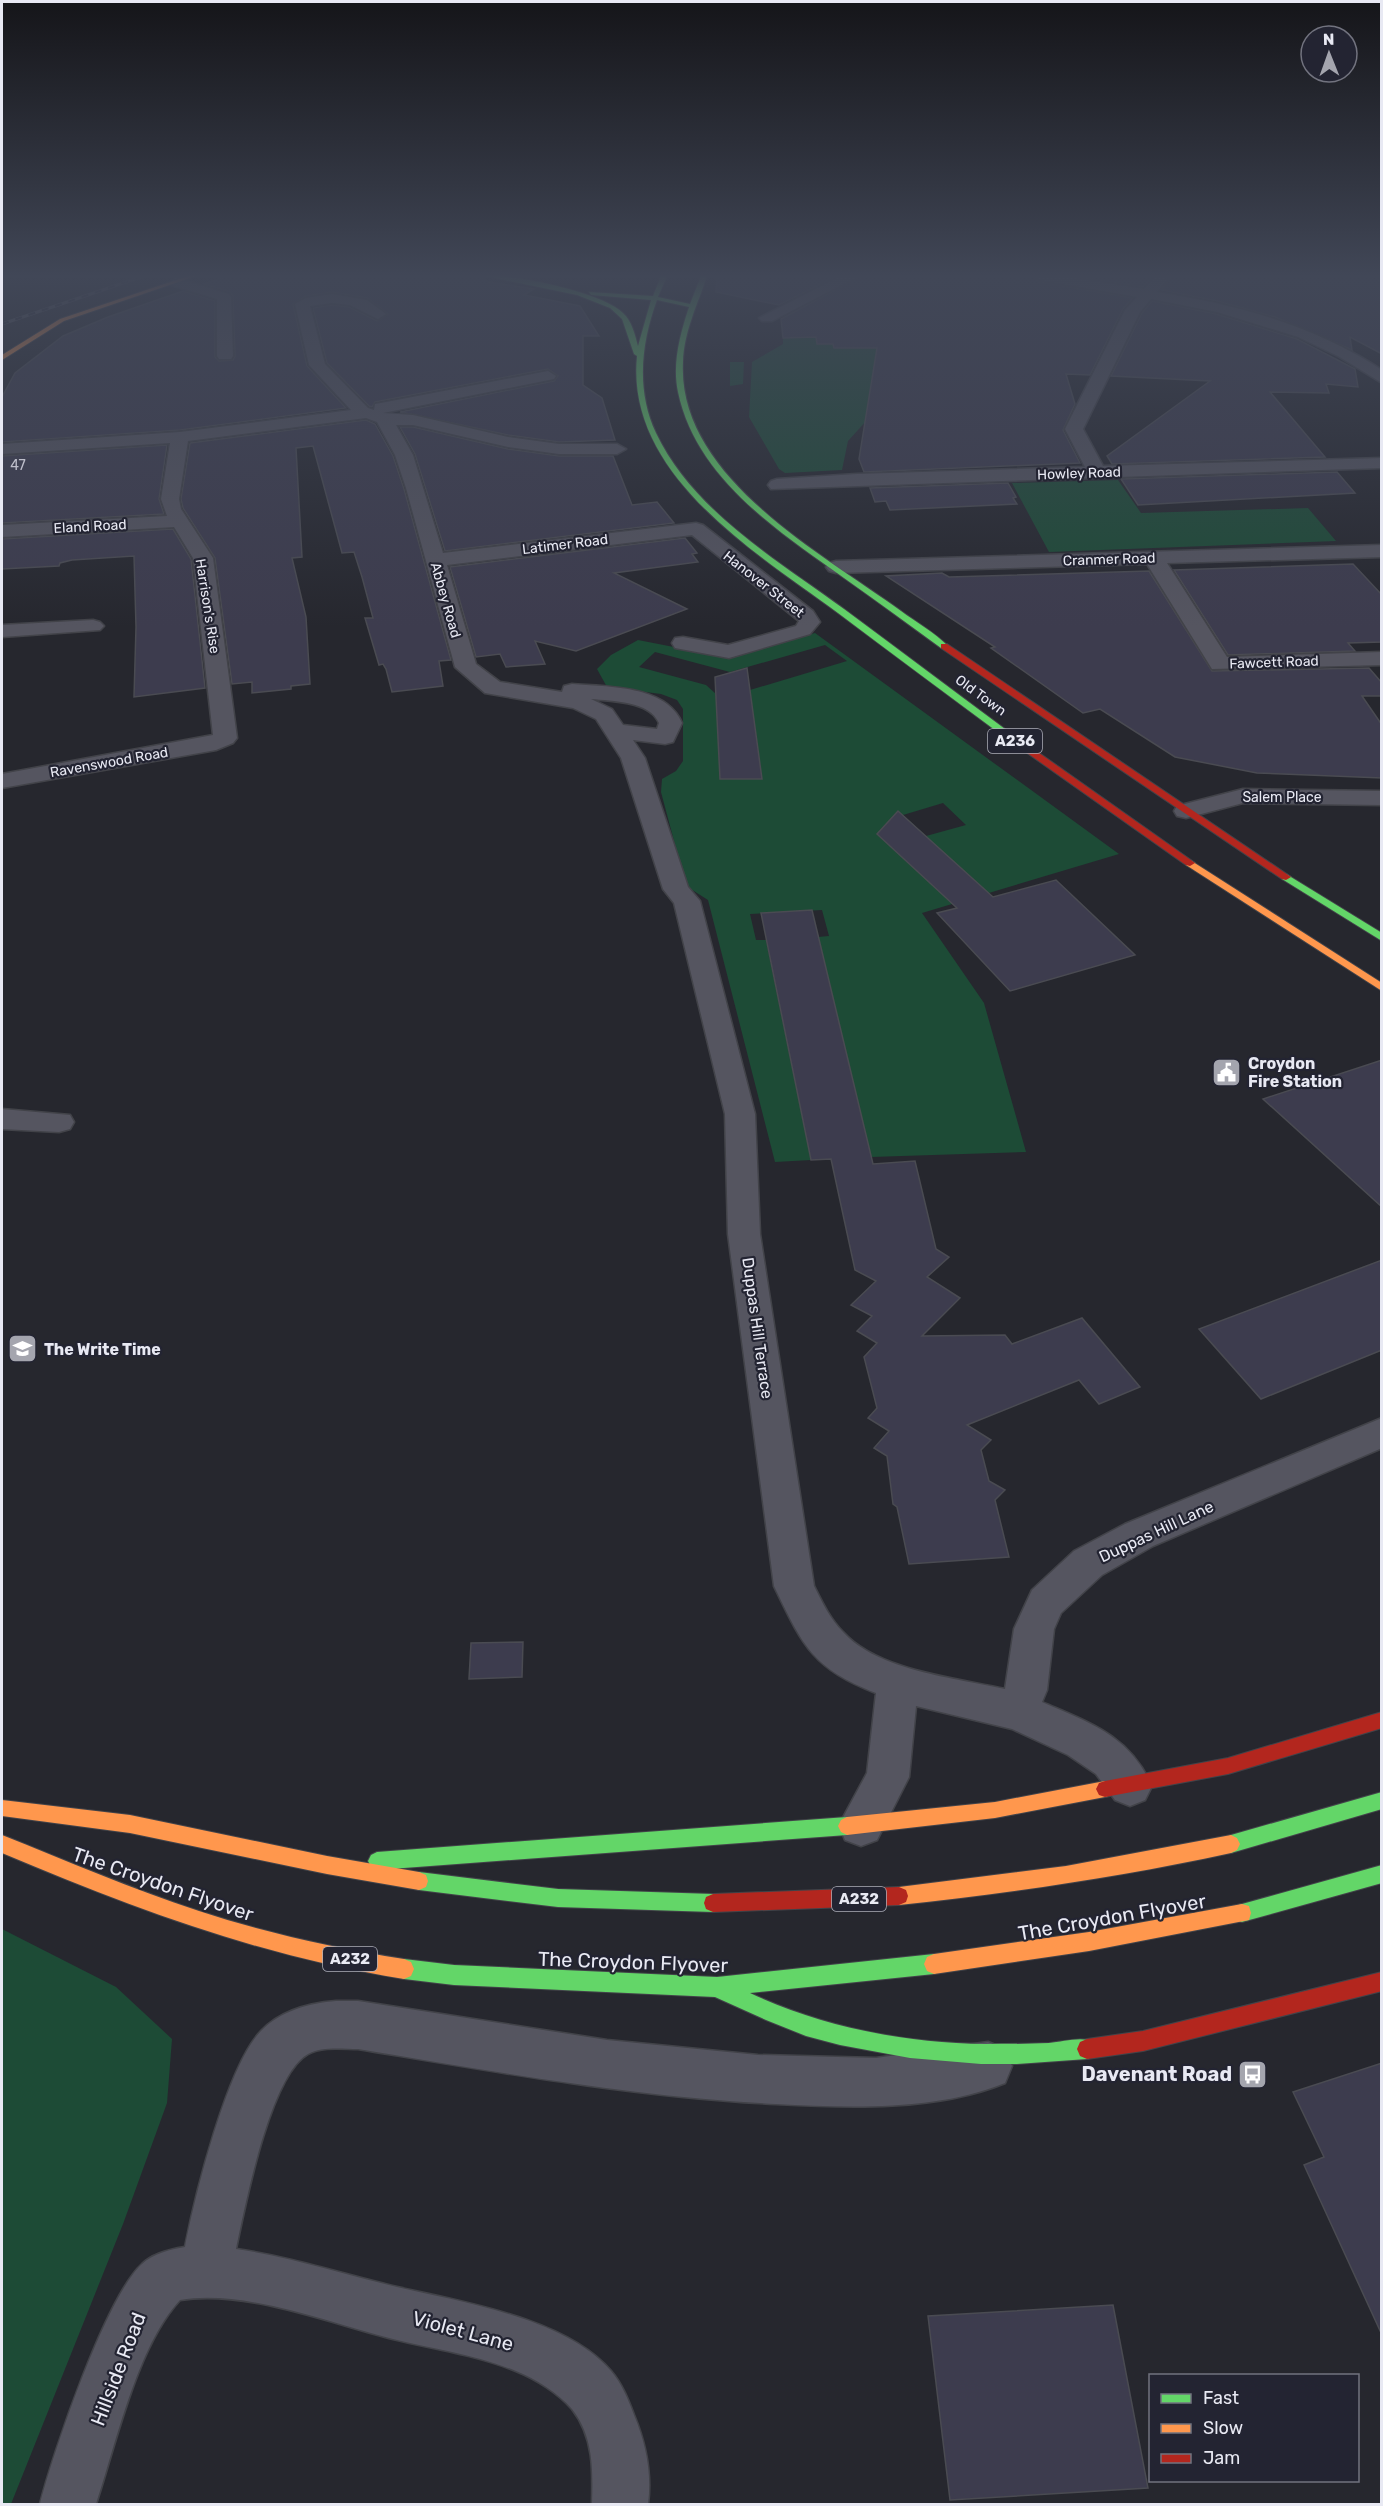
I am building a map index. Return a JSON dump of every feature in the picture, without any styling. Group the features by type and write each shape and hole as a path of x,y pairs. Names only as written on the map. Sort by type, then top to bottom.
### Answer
{"main road":[{"name":"Old Town","path":"640,393 641,403 657,441 672,463 727,521 924,674 1144,831 1382,988"},
{"name":"Old Town","path":"681,393 685,412 693,430 713,460 749,499 836,567 961,659 1186,812 1382,938"},
{"path":"328,1865 861,1825 995,1810 1228,1766 1382,1720"},
{"name":"The Croydon Flyover","path":"2,1808 145,1826 328,1865 514,1893 614,1901 698,1904 881,1898 976,1890 1168,1857 1260,1836 1382,1800"},
{"name":"The Croydon Flyover","path":"2,1844 106,1888 200,1921 298,1948 384,1966 454,1975 717,1987 1013,1955 1151,1932 1265,1908 1382,1874"},
{"path":"717,1987 806,2025 883,2043 949,2051 1048,2054 1143,2041 1325,1997 1382,1980"}],"street":[{"name":"Abbey Road","path":"348,393 373,415 404,455 466,667 493,688 579,702"},
{"path":"373,415 383,407 458,393"},
{"path":"1092,393 1074,429 1097,472"},
{"path":"2,449 180,436 373,415 413,420 508,442 559,449 616,449"},
{"name":"Harrison's Rise","path":"180,436 170,499 179,521 203,558 225,738 216,743"},
{"name":"Howley Road","path":"777,484 857,479 1382,463"},
{"name":"Eland Road","path":"2,531 179,521"},
{"name":"Latimer Road","path":"435,560 696,529"},
{"name":"Hanover Street","path":"683,644 729,652 802,630 810,622 806,615 696,529"},
{"name":"Cranmer Road","path":"836,567 1382,551"},
{"name":"Fawcett Road","path":"1153,558 1220,664 1382,658"},
{"path":"2,631 93,626"},
{"path":"484,681 645,700 663,709 668,716 669,728 665,737 616,731"},
{"name":"Duppas Hill Terrace","path":"579,702 603,714 616,731 640,774 676,889 687,901 740,1113 744,1234 794,1586 810,1618 829,1646 862,1669 898,1683 1018,1711 1083,1741 1111,1760 1130,1786"},
{"name":"Ravenswood Road","path":"2,781 216,743"},
{"name":"Salem Place","path":"1186,812 1219,800 1243,796 1382,798"},
{"path":"2,1119 59,1122"},
{"name":"Duppas Hill Lane","path":"1018,1711 1026,1690 1034,1629 1046,1602 1088,1563 1139,1536 1382,1432"},
{"path":"861,1825 888,1777 898,1683"},
{"path":"206,2274 213,2229 234,2155 262,2072 278,2047 300,2031 328,2024 358,2025 641,2068 810,2082 876,2082 939,2075 1048,2054"},
{"name":"Hillside Road","path":"68,2505 126,2341 146,2299 161,2281 183,2273 206,2274"},
{"name":"Violet Lane","path":"206,2274 230,2274 332,2297 508,2341 544,2356 573,2374 591,2390 605,2415 620,2456 620,2505"}],"green space":[{"path":"750,393 892,393 848,441 842,470 785,473 779,469 749,417"},
{"path":"1118,480 1141,513 1308,508 1336,541 1049,552 1012,483"},
{"path":"815,633 1119,854 922,913 984,1003 1026,1152 871,1157 818,937 829,936 822,910 750,914 756,940 766,940 811,1160 775,1162 708,900 686,886 661,792 662,779 676,771 683,761 683,709 677,700 661,694 607,687 597,669 611,655 638,640 730,658","holes":["825,645 847,661 750,690 762,778 720,779 716,694 706,685 639,667 655,652 730,672","943,803 966,825 926,836 903,815"]},
{"path":"2,1929 116,1987 172,2039 167,2103 123,2224 11,2504 2,2504"}],"building":[{"path":"4,393 332,393 346,408 180,430 2,442 2,397"},
{"path":"356,393 422,393 375,402 372,407"},
{"path":"495,393 595,393 602,398 615,440 559,442 508,435 400,412"},
{"path":"870,393 1072,393 1075,404 1063,430 1080,463 864,472 859,459"},
{"path":"1194,393 1271,393 1325,457 1112,464 1107,456"},
{"path":"366,420 375,424 393,456 404,489 451,660 439,661 443,686 392,692 386,669 383,664 379,665 365,618 373,618 354,552 342,553 313,446 296,448 302,557 292,558 306,617 310,684 291,686 291,689 252,693 252,682 232,684 215,558 183,508 181,499 190,443"},
{"path":"400,427 413,427 508,449 559,456 613,456 632,505 657,502 674,523 445,551 415,454"},
{"path":"167,445 159,499 164,514 2,523 2,456"},
{"path":"1337,472 1355,493 1138,505 1121,479"},
{"path":"1008,483 1016,497 1013,498 1017,504 890,510 886,501 875,502 870,488"},
{"path":"173,529 191,559 205,688 134,697 136,627 134,556 72,560 60,563 59,566 2,569 2,539"},
{"path":"685,538 697,553 692,554 698,562 614,573 687,609 576,651 535,641 545,664 506,667 500,654 476,657 450,567"},
{"path":"1353,564 1382,595 1382,642 1348,643 1355,651 1228,655 1174,570"},
{"path":"1149,571 1212,671 1369,668 1382,683 1382,696 1362,696 1382,725 1382,778 1257,773 1175,757 1100,709 1083,713 991,648 995,647 886,576 942,573 949,577"},
{"path":"747,668 762,779 720,779 715,677"},
{"path":"898,811 993,897 1056,880 1135,955 1010,991 937,913 957,908 877,834"},
{"path":"812,910 873,1164 915,1161 936,1249 949,1257 927,1277 960,1298 922,1336 1005,1335 1012,1344 1082,1318 1140,1387 1099,1404 1079,1380 967,1425 991,1440 981,1450 989,1481 1005,1490 995,1500 1009,1557 909,1564 897,1507 893,1504 887,1456 874,1448 889,1431 868,1418 877,1408 864,1357 877,1343 857,1331 872,1316 851,1305 876,1281 855,1270 831,1159 811,1160 761,913"},
{"path":"1382,1060 1382,1207 1263,1099"},
{"path":"1382,1260 1382,1350 1261,1399 1199,1329"},
{"path":"523,1642 522,1677 469,1679 471,1643"},
{"path":"1382,2063 1382,2335 1304,2165 1324,2157 1293,2092"},
{"path":"1113,2305 1148,2488 950,2500 928,2316"}],"traffic: fast":[{"path":"640,393 652,433 670,464 694,493 722,520 752,546 1002,731"},
{"path":"682,393 690,421 705,450 725,476 749,501 803,545 944,646"},
{"path":"1286,877 1382,938"},
{"path":"1231,1844 1382,1800"},
{"path":"377,1861 847,1826"},
{"path":"1242,1913 1382,1874"},
{"path":"419,1881 558,1898 713,1903"},
{"path":"404,1969 454,1975 717,1987 934,1964"},
{"path":"718,1988 806,2026 910,2048 981,2054 1052,2053 1087,2049"}],"traffic: slow":[{"path":"1190,863 1382,988"},
{"path":"847,1826 995,1810 1105,1789"},
{"path":"2,1808 130,1824 327,1865 419,1881"},
{"path":"2,1844 149,1903 249,1936 300,1950 404,1969"},
{"path":"899,1896 1066,1875 1231,1844"},
{"path":"934,1964 1089,1942 1242,1913"}],"traffic: jam":[{"path":"944,646 1286,877"},
{"path":"1002,731 1190,863"},
{"path":"1105,1789 1228,1766 1382,1720"},
{"path":"713,1903 899,1896"},
{"path":"1087,2049 1143,2041 1382,1981"}],"place":[{"name":"Croydon Fire Station","path":"1227,1072"},
{"name":"The Write Time","path":"23,1349"},
{"name":"Davenant Road","path":"1253,2074"}]}
